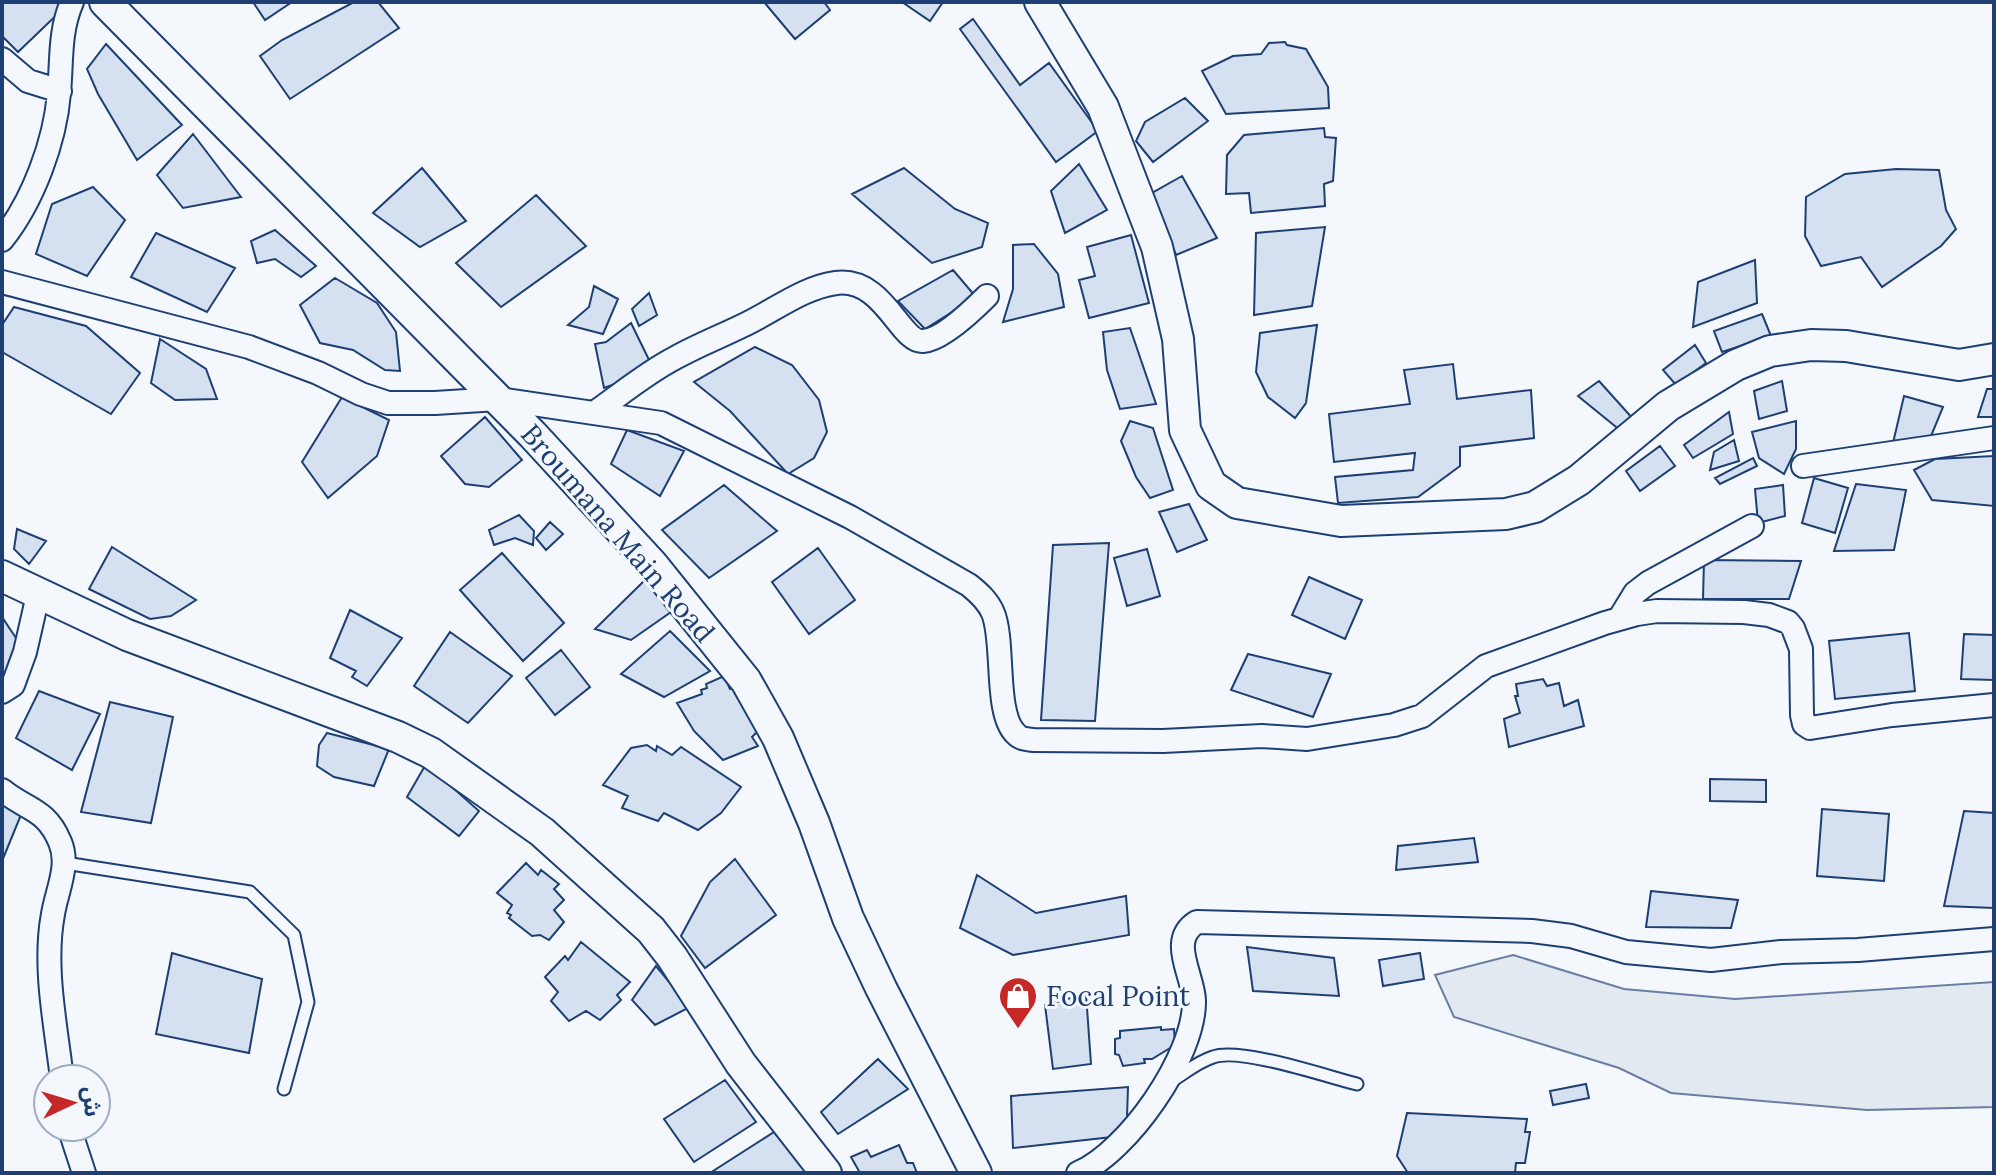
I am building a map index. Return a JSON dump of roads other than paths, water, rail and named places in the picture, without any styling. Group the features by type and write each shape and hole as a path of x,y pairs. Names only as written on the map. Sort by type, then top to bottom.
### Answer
{"street":[{"path":"2,240 25,202 56,122 60,48 72,2"},
{"name":"Broumana Main Road","path":"105,2 498,399 652,564 746,681 778,738 814,823 848,918 976,1173"},
{"path":"1040,2 1103,107 1157,247 1178,339 1185,430 1211,485 1237,503 1341,521 1506,514 1535,507 1579,480 1679,399 1736,365 1770,351 1811,345 1846,346 1959,365 1994,359"},
{"path":"2,59 28,81 60,91"},
{"path":"2,282 249,347 388,403 498,399 641,418 678,431 850,517 969,585 986,600 996,621 1003,701 1009,723 1016,734 1033,740 1163,741 1262,736 1307,739 1394,725 1422,716 1486,666 1619,619 1657,611 1744,612 1769,615 1788,622 1801,649 1802,715 1804,724 1810,728 1892,715 1994,705"},
{"path":"594,413 673,358 812,289 838,283 856,284 881,300 912,338 922,342 932,339 969,314 987,296"},
{"path":"1803,466 1994,438"},
{"path":"1619,619 1635,593 1648,583 1752,526"},
{"path":"2,576 127,635 398,737 431,753 542,832 622,901 661,942 741,1064 826,1173"},
{"path":"2,692 13,685 38,595"},
{"path":"2,790 38,810 61,843 65,863 51,931 60,1063"},
{"path":"1078,1173 1108,1156 1167,1085 1186,1040 1195,1001 1182,957 1188,929 1197,922 1532,931 1571,936 1626,952 1711,960 1781,952 1858,950 1994,939"},
{"path":"74,1143 84,1173"}],"lane":[{"path":"65,863 250,892 294,935 308,1002 284,1089"},
{"path":"1167,1085 1196,1064 1216,1055 1240,1055 1357,1084"}],"place":[{"name":"Focal Point","path":"1018,1030"}]}
